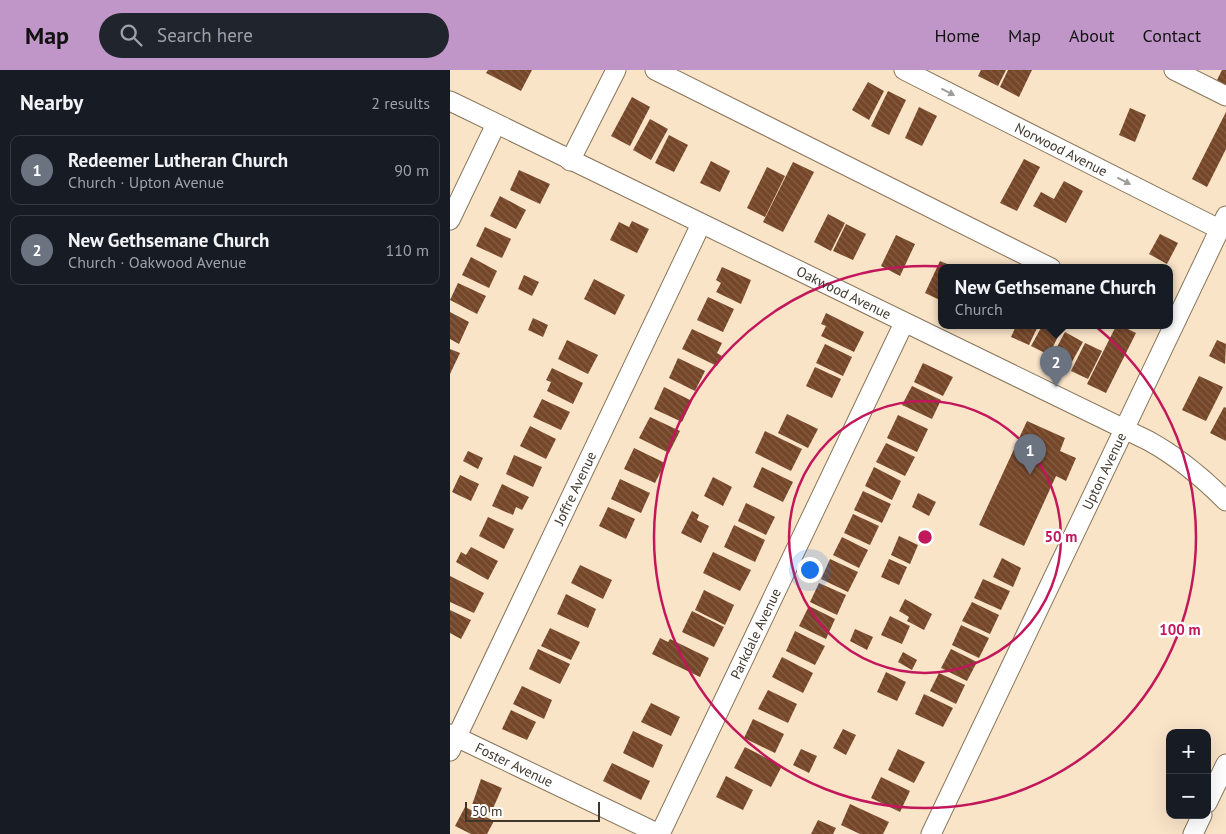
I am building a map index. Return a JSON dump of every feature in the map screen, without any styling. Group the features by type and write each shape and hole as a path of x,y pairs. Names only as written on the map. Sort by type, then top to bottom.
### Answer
{"street":[{"path":"570,161 616,70"},
{"path":"656,70 1043,264"},
{"name":"Norwood Avenue","path":"904,70 1223,223"},
{"path":"1174,70 1226,96"},
{"name":"Oakwood Avenue","path":"450,101 904,324 1124,429 1172,454 1195,471 1226,501"},
{"path":"450,220 496,124"},
{"name":"Upton Avenue","path":"1173,318 1223,223"},
{"name":"Joffre Avenue","path":"452,741 701,224"},
{"name":"Parkdale Avenue","path":"660,834 904,324"},
{"name":"Upton Avenue","path":"931,834 1124,429 1167,329"},
{"name":"Foster Avenue","path":"452,741 660,834"},
{"path":"1211,795 1226,764"},
{"path":"1193,834 1200,819"}],"building":[{"path":"488,70 532,70 521,91 486,73"},
{"path":"981,70 1006,70 998,86 978,76"},
{"path":"1008,70 1032,70 1019,97 1000,87"},
{"path":"1222,70 1226,70 1226,90 1215,84"},
{"path":"868,82 884,91 869,120 852,110"},
{"path":"888,91 906,100 889,135 871,126"},
{"path":"632,97 650,107 630,146 611,136"},
{"path":"919,107 937,116 922,146 905,138"},
{"path":"1130,108 1146,115 1135,142 1119,135"},
{"path":"1226,112 1226,149 1207,187 1192,179"},
{"path":"650,119 668,129 651,160 633,150"},
{"path":"669,135 688,145 674,172 655,163"},
{"path":"1024,159 1040,167 1017,211 1000,203"},
{"path":"711,161 730,171 720,192 700,183"},
{"path":"793,162 814,172 783,232 763,222"},
{"path":"767,167 785,176 765,217 747,208"},
{"path":"519,170 550,184 540,204 510,190"},
{"path":"1064,181 1083,191 1066,223 1033,206 1041,192 1054,199"},
{"path":"500,196 526,210 516,229 490,216"},
{"path":"828,214 845,223 831,251 814,242"},
{"path":"632,221 649,229 637,253 610,240 619,222 629,227"},
{"path":"846,224 866,234 853,260 833,251"},
{"path":"485,227 511,239 502,258 476,246"},
{"path":"1160,234 1178,243 1167,264 1149,254"},
{"path":"896,235 915,244 900,276 881,266"},
{"path":"471,257 497,271 489,288 462,275"},
{"path":"938,265 938,299 925,293"},
{"path":"722,267 751,280 741,304 716,292 721,283 716,280"},
{"path":"524,275 539,282 532,296 518,289"},
{"path":"594,279 625,295 615,315 584,299"},
{"path":"458,283 486,296 477,314 450,300"},
{"path":"708,297 734,309 723,332 697,320"},
{"path":"450,312 469,322 459,344 450,339"},
{"path":"826,313 864,332 854,352 821,336 826,326 821,324"},
{"path":"533,318 548,325 543,337 528,330"},
{"path":"692,329 722,343 717,353 722,356 717,366 682,349"},
{"path":"1015,329 1037,329 1029,345 1011,337"},
{"path":"1040,329 1062,329 1049,355 1031,346"},
{"path":"1114,329 1128,329 1136,333 1106,393 1087,384"},
{"path":"1065,332 1083,342 1068,369 1050,360"},
{"path":"567,340 598,355 588,374 558,359"},
{"path":"1217,340 1226,344 1225,364 1209,356"},
{"path":"1085,343 1102,351 1088,379 1071,371"},
{"path":"825,344 852,357 843,376 816,363"},
{"path":"450,349 460,353 450,374"},
{"path":"678,358 705,371 695,391 669,378"},
{"path":"923,363 953,377 943,396 914,382"},
{"path":"815,367 841,379 832,398 806,386"},
{"path":"552,368 583,383 573,404 547,391 551,382 546,380"},
{"path":"1199,376 1223,387 1206,421 1182,410"},
{"path":"912,386 941,400 932,419 902,405"},
{"path":"664,387 692,401 682,422 654,409"},
{"path":"542,399 570,412 561,430 533,417"},
{"path":"1224,407 1226,408 1226,441 1210,433"},
{"path":"787,414 818,429 808,448 778,433"},
{"path":"898,415 928,429 917,452 887,438"},
{"path":"650,417 680,431 669,453 639,438"},
{"path":"1027,421 1065,438 1060,451 1076,458 1066,481 1056,476 1024,546 979,525"},
{"path":"530,426 556,439 546,459 520,446"},
{"path":"765,431 802,449 791,471 755,453"},
{"path":"886,443 915,457 905,476 876,462"},
{"path":"634,448 665,463 655,483 624,469"},
{"path":"468,451 483,458 478,469 463,461"},
{"path":"514,455 542,467 533,487 506,474"},
{"path":"762,467 793,482 783,502 753,487"},
{"path":"874,467 901,481 892,500 865,486"},
{"path":"460,475 479,484 471,501 452,492"},
{"path":"713,477 732,487 723,506 704,496"},
{"path":"620,479 650,493 641,513 611,499"},
{"path":"502,484 529,497 522,510 516,507 513,515 492,506"},
{"path":"863,491 891,504 882,523 854,510"},
{"path":"918,493 936,502 929,516 912,507"},
{"path":"746,503 775,517 766,535 738,521"},
{"path":"608,507 635,519 626,539 599,526"},
{"path":"692,511 699,515 697,520 709,526 701,543 681,533"},
{"path":"853,514 879,526 870,545 844,533"},
{"path":"488,517 514,529 504,549 479,536"},
{"path":"734,525 765,540 755,562 724,547"},
{"path":"899,536 918,545 910,564 891,555"},
{"path":"842,537 868,550 859,568 833,555"},
{"path":"471,547 498,561 488,580 456,562 461,552 466,555"},
{"path":"713,552 751,570 740,591 703,573"},
{"path":"1002,558 1021,568 1013,587 993,577"},
{"path":"830,559 858,572 848,592 821,579"},
{"path":"889,559 907,567 899,585 881,577"},
{"path":"580,565 612,580 603,599 571,583"},
{"path":"450,576 484,593 474,613 450,602"},
{"path":"983,579 1010,591 1001,610 974,598"},
{"path":"819,583 846,595 837,615 810,602"},
{"path":"704,590 734,605 725,625 695,610"},
{"path":"566,594 596,609 588,628 557,614"},
{"path":"905,599 932,614 924,630 907,621 909,617 899,611"},
{"path":"972,602 999,615 990,634 962,621"},
{"path":"809,606 835,619 826,639 799,626"},
{"path":"450,610 471,620 461,639 450,633"},
{"path":"692,611 724,627 714,647 682,632"},
{"path":"890,616 910,626 902,644 881,635"},
{"path":"961,625 989,638 979,658 952,645"},
{"path":"550,628 580,642 571,660 541,646"},
{"path":"855,629 873,637 867,650 850,641"},
{"path":"795,631 825,646 815,665 786,651"},
{"path":"660,638 668,642 670,639 709,658 700,677 652,654"},
{"path":"538,649 570,664 560,684 529,669"},
{"path":"951,649 977,662 967,681 941,668"},
{"path":"903,652 917,660 912,670 898,662"},
{"path":"782,657 813,673 803,693 772,677"},
{"path":"886,672 906,682 897,701 877,692"},
{"path":"939,673 965,685 956,704 930,691"},
{"path":"522,686 552,700 544,719 513,704"},
{"path":"768,690 797,704 788,723 758,709"},
{"path":"924,694 953,708 943,727 915,714"},
{"path":"651,703 680,717 671,736 641,722"},
{"path":"511,710 536,722 527,740 502,729"},
{"path":"753,719 784,734 775,753 744,738"},
{"path":"843,729 856,735 846,755 833,748"},
{"path":"633,731 663,745 653,768 623,753"},
{"path":"745,747 782,766 771,787 734,768"},
{"path":"801,749 817,756 809,773 793,765"},
{"path":"898,749 925,762 914,783 888,770"},
{"path":"612,763 650,781 641,800 603,781"},
{"path":"726,776 753,790 743,810 716,797"},
{"path":"881,777 910,791 900,812 871,798"},
{"path":"481,779 502,788 491,813 472,805"},
{"path":"850,804 889,822 883,834 860,834 841,825"},
{"path":"465,807 494,821 487,834 471,834 455,826"},
{"path":"818,820 836,828 833,834 811,834"}],"place":[{"name":"New Gethsemane Church","path":"1056,387"},
{"name":"Redeemer Lutheran Church","path":"1030,475"}]}
